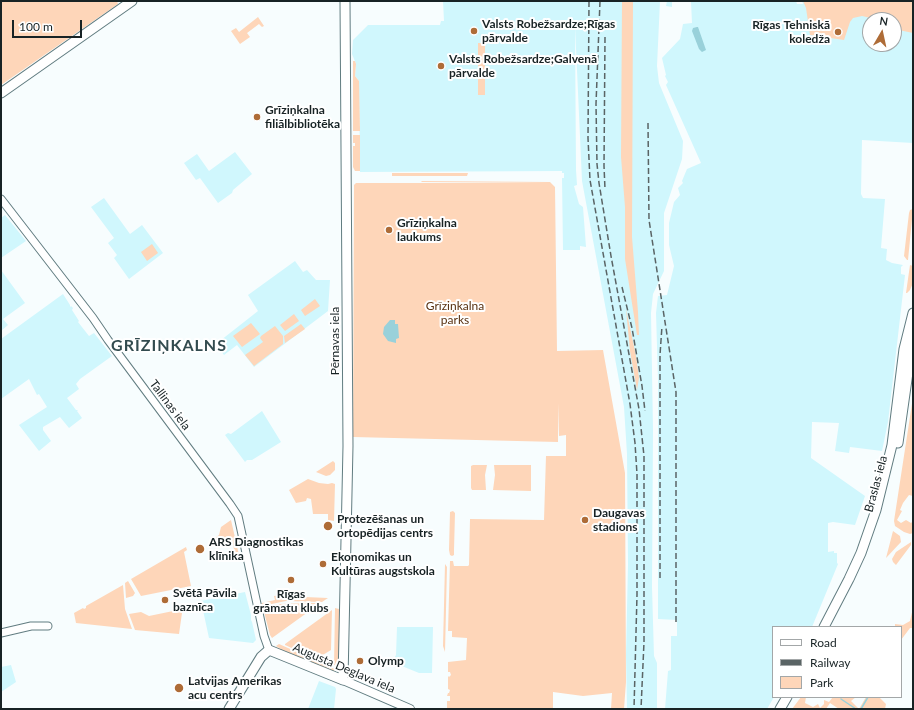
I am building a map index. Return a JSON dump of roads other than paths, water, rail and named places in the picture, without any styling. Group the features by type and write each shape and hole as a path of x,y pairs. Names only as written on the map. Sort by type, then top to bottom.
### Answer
{"main road":[{"name":"Pērnavas iela","path":"343,680 348,452 345,1"},
{"path":"1,93 128,2"},
{"name":"Braslas iela","path":"825,626 849,579 876,510 892,445 904,349 913,313"},
{"name":"Braslas iela","path":"831,626 855,580 881,512 893,468 899,438 913,338"},
{"name":"Augusta Deglava iela","path":"269,650 410,709"},
{"path":"229,709 261,657 269,650"},
{"path":"773,709 779,698"},
{"path":"780,709 786,698"}],"street":[{"name":"Tallinas iela","path":"1,199 93,318 238,516 264,636 269,650"},
{"path":"1,633 33,626 48,626"}],"waterway":[{"path":"861,709 867,698"},
{"path":"841,699 856,709"}],"railway":[{"path":"589,1 588,138 590,180 630,404 637,474 637,595 634,709"},
{"path":"600,1 596,104 597,164 611,256 639,409 644,456 644,642 641,709"},
{"path":"605,37 605,189"},
{"path":"648,123 649,220 676,392 676,624"},
{"path":"622,287 632,328 645,411"},
{"path":"660,578 660,355 662,326"}],"place":[{"name":"Valsts Robežsardze;Rīgas pārvalde","path":"474,31"},
{"name":"Rīgas Tehniskā koledža","path":"838,32"},
{"name":"Valsts Robežsardze;Galvenā pārvalde","path":"441,66"},
{"name":"Grīziņkalna filiālbibliotēka","path":"257,117"},
{"name":"Grīziņkalna laukums","path":"389,230"},
{"name":"Daugavas stadions","path":"585,520"},
{"name":"Protezēšanas un ortopēdijas centrs","path":"328,526"},
{"name":"ARS Diagnostikas klīnika","path":"200,549"},
{"name":"Ekonomikas un Kultūras augstskola","path":"323,564"},
{"name":"Rīgas grāmatu klubs","path":"291,580"},
{"name":"Svētā Pāvila baznīca","path":"165,600"},
{"name":"Olymp","path":"360,661"},
{"name":"Latvijas Amerikas acu centrs","path":"179,688"}],"district":[{"name":"GRĪZIŅKALNS","path":"169,346"}],"park label":[{"name":"Grīziņkalna parks","path":"455,313"}]}
